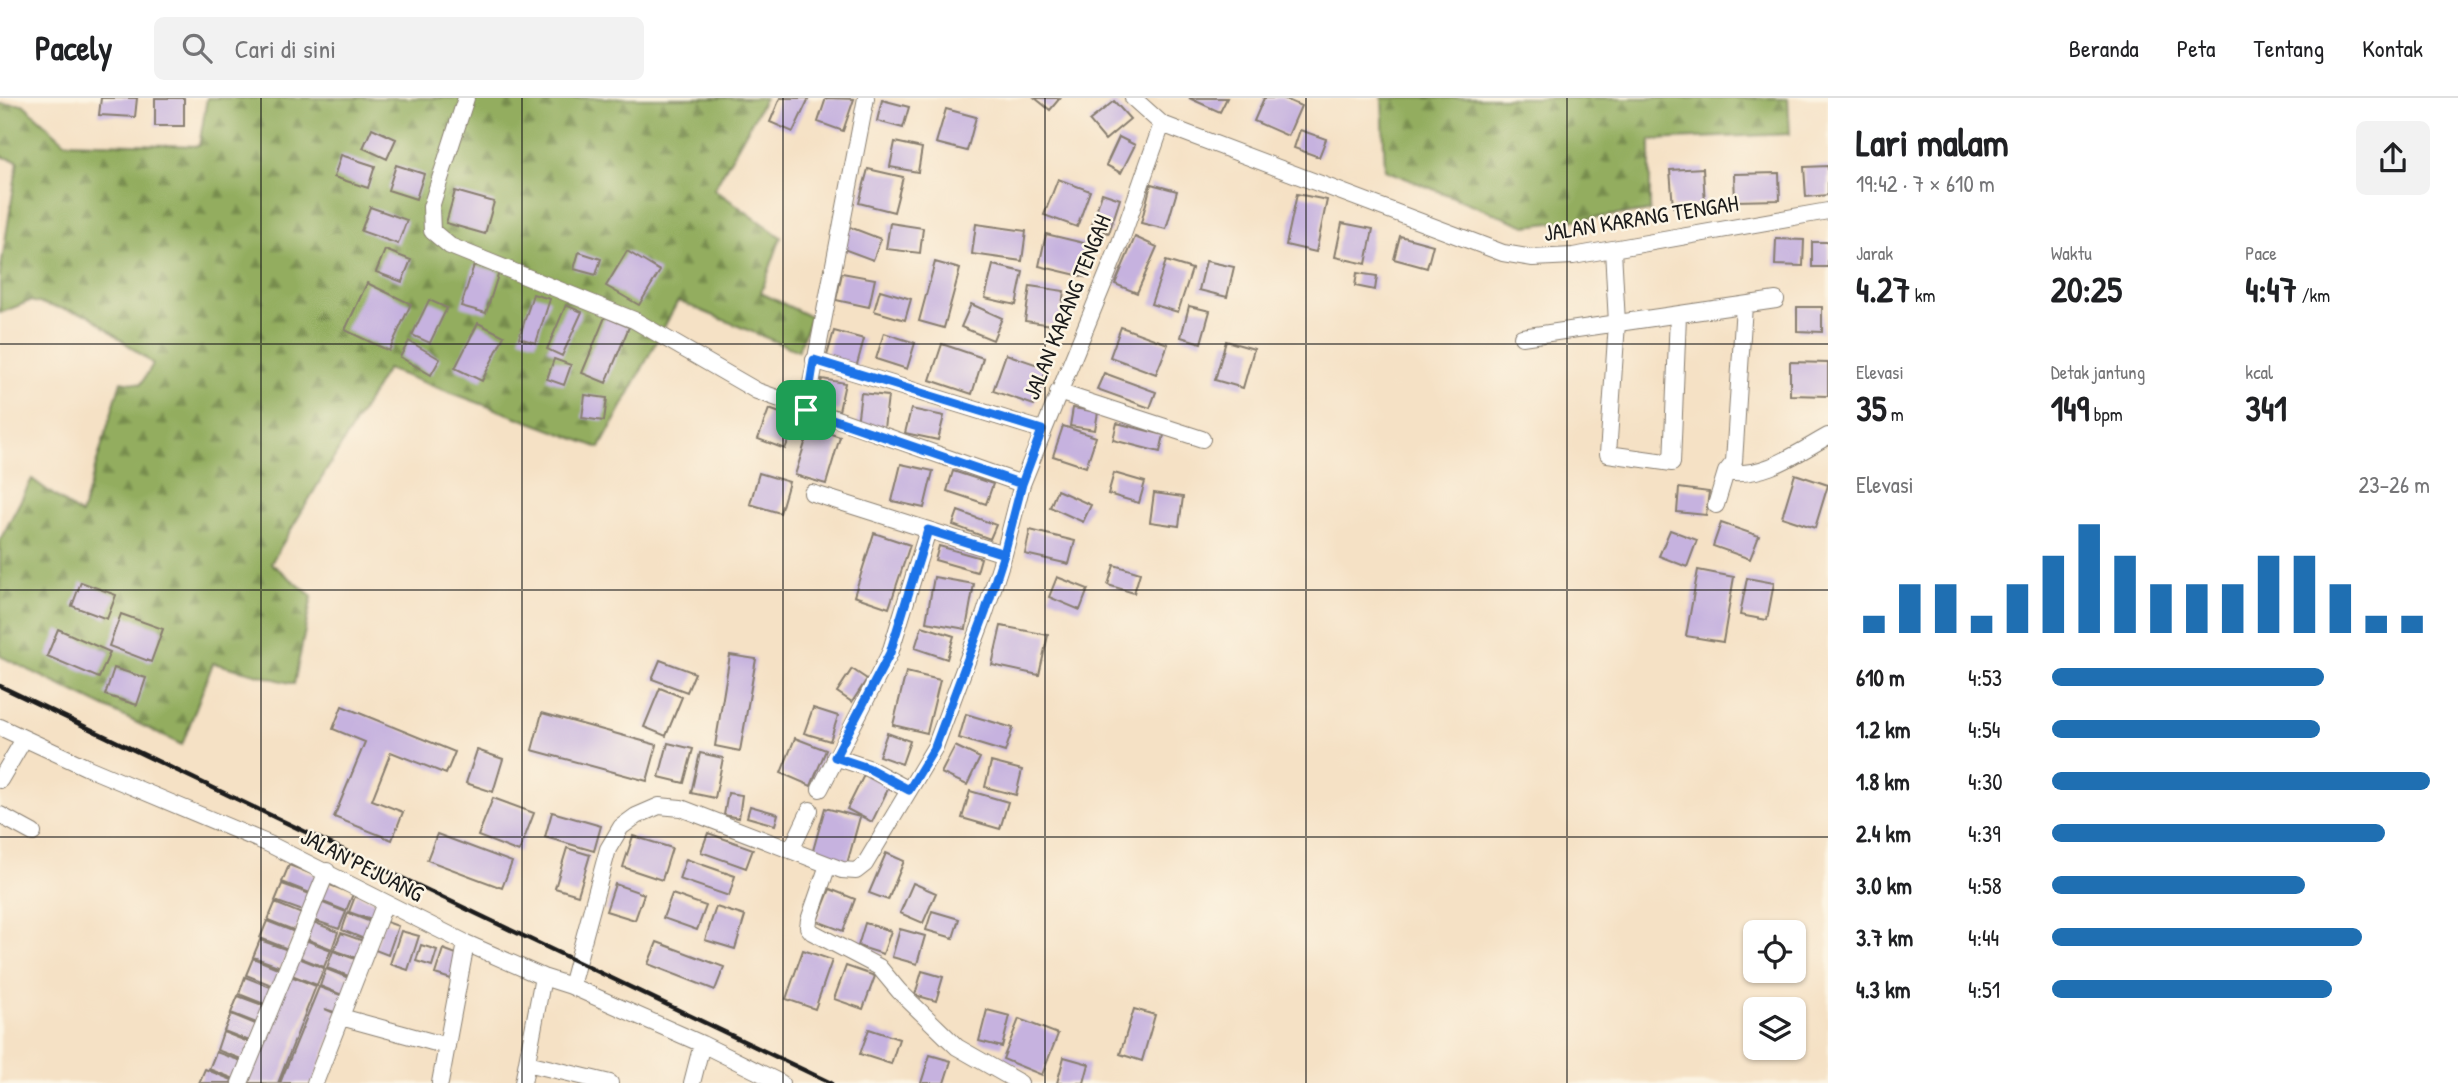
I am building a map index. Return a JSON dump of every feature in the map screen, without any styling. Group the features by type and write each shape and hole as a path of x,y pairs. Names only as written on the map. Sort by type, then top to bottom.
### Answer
{"street":[{"path":"466,98 431,207 432,231 450,246 634,320 757,391 1022,484"},
{"path":"806,410 866,98"},
{"path":"1133,98 1162,124"},
{"name":"JALAN KARANG TENGAH","path":"571,986 608,849 621,827 636,816 659,806 681,808 842,870 856,871 865,864 935,747 985,613 1022,484 1120,243 1162,124 1503,253 1533,258 1613,250 1828,211"},
{"path":"1613,250 1617,323 1608,454 1672,463 1678,315"},
{"path":"1522,337 1776,300"},
{"path":"1716,505 1726,472 1734,463 1744,305"},
{"path":"814,360 1042,430"},
{"path":"1058,392 1202,439"},
{"path":"1726,472 1739,474 1777,464 1828,436"},
{"path":"812,493 1004,554"},
{"path":"820,789 890,653 928,530"},
{"name":"JALAN PEJUANG","path":"0,727 269,844 466,943 702,1044 782,1083"},
{"path":"0,780 24,739"},
{"path":"835,757 868,768 909,790"},
{"path":"791,850 810,810"},
{"path":"0,816 33,833"},
{"path":"828,865 809,920 808,926 812,932 879,967 899,991 957,1046 1020,1083"},
{"path":"243,1082 327,872"},
{"path":"316,1083 385,903"},
{"path":"440,1083 466,943"},
{"path":"523,1083 543,977"},
{"path":"341,1017 447,1046"},
{"path":"692,1083 702,1044"},
{"path":"527,1063 610,1083"}],"green space":[{"path":"207,98 765,98 714,189 781,237 761,293 811,317 798,351 678,301 600,448 387,369 271,563 312,596 294,684 213,663 182,745 0,656 0,540 32,479 81,515 121,381 141,384 153,364 89,315 30,301 0,313 0,274 18,161 0,156 0,104 23,104 65,142 199,146"},
{"path":"1382,98 1788,98 1790,134 1650,140 1650,211 1526,226 1385,170"}],"building":[{"path":"101,98 137,98 135,117 99,115"},
{"path":"155,98 184,98 184,126 155,126"},
{"path":"780,98 809,98 793,132 770,122"},
{"path":"826,98 854,99 843,131 818,122"},
{"path":"1035,98 1060,98 1050,110"},
{"path":"1189,98 1227,98 1220,112"},
{"path":"1264,98 1283,98 1301,106 1288,136 1254,121"},
{"path":"882,100 909,107 903,128 877,121"},
{"path":"1114,101 1130,119 1105,140 1089,121"},
{"path":"946,109 976,117 967,151 936,143"},
{"path":"372,128 396,139 387,159 363,148"},
{"path":"1300,130 1326,139 1319,157 1294,148"},
{"path":"1119,137 1135,145 1121,173 1106,165"},
{"path":"895,142 922,148 918,172 890,167"},
{"path":"341,155 375,166 368,188 334,177"},
{"path":"396,165 424,174 416,199 388,190"},
{"path":"1828,166 1828,195 1806,197 1804,167"},
{"path":"1703,168 1705,205 1673,207 1670,170"},
{"path":"868,169 903,177 894,212 859,203"},
{"path":"1779,173 1780,200 1735,201 1734,174"},
{"path":"1058,179 1090,191 1077,227 1044,215"},
{"path":"1151,184 1177,191 1166,229 1141,223"},
{"path":"455,191 494,202 485,234 446,223"},
{"path":"1102,193 1120,199 1109,233 1091,227"},
{"path":"1297,194 1327,200 1316,252 1286,245"},
{"path":"370,207 407,220 398,244 361,231"},
{"path":"890,223 923,228 920,253 886,249"},
{"path":"1342,223 1373,229 1366,264 1335,257"},
{"path":"976,224 1026,231 1022,261 972,254"},
{"path":"847,226 881,239 873,260 838,247"},
{"path":"1046,234 1092,245 1085,277 1039,266"},
{"path":"1400,236 1433,245 1427,268 1394,259"},
{"path":"1135,237 1157,247 1137,293 1115,284"},
{"path":"1776,239 1804,240 1803,266 1775,265"},
{"path":"1812,242 1828,242 1828,267 1812,267"},
{"path":"385,250 411,260 402,282 376,272"},
{"path":"627,251 660,271 639,305 606,286"},
{"path":"579,252 601,259 596,275 574,269"},
{"path":"1166,261 1192,269 1178,312 1151,304"},
{"path":"1206,261 1234,267 1227,297 1199,290"},
{"path":"935,262 960,269 944,328 919,321"},
{"path":"474,265 499,272 486,313 461,306"},
{"path":"993,265 1023,272 1016,305 985,298"},
{"path":"842,273 875,279 869,307 836,300"},
{"path":"1357,273 1377,276 1375,290 1355,286"},
{"path":"367,283 411,304 389,351 345,330"},
{"path":"1030,286 1064,291 1059,326 1025,321"},
{"path":"880,290 911,299 905,320 874,311"},
{"path":"533,294 550,299 536,343 519,338"},
{"path":"429,300 447,308 430,343 412,335"},
{"path":"971,304 1002,318 993,340 961,327"},
{"path":"566,305 582,312 562,356 547,349"},
{"path":"1189,306 1210,311 1201,343 1181,337"},
{"path":"1797,307 1822,307 1822,332 1797,331"},
{"path":"605,317 629,327 606,383 582,373"},
{"path":"478,323 504,336 482,381 455,368"},
{"path":"1121,327 1168,344 1156,374 1110,357"},
{"path":"834,331 864,339 856,368 826,359"},
{"path":"884,333 915,343 907,369 876,359"},
{"path":"409,341 440,359 431,375 400,357"},
{"path":"1226,341 1254,349 1243,388 1215,380"},
{"path":"942,344 983,358 972,394 930,380"},
{"path":"1006,354 1047,368 1034,405 993,391"},
{"path":"554,359 571,365 564,385 547,379"},
{"path":"1790,362 1828,363 1828,396 1790,395"},
{"path":"1104,373 1156,392 1150,408 1097,389"},
{"path":"822,379 845,383 839,411 816,406"},
{"path":"861,393 888,396 884,428 857,424"},
{"path":"585,395 607,398 604,421 582,418"},
{"path":"1073,408 1098,412 1095,430 1070,426"},
{"path":"769,409 797,419 785,449 758,439"},
{"path":"911,409 944,416 938,440 905,433"},
{"path":"1117,423 1164,435 1160,452 1113,440"},
{"path":"1063,426 1096,437 1086,467 1053,456"},
{"path":"810,427 840,437 826,484 795,475"},
{"path":"901,464 933,471 924,508 892,501"},
{"path":"953,471 993,484 986,504 947,491"},
{"path":"759,473 789,482 780,513 750,504"},
{"path":"1114,473 1145,482 1139,503 1108,494"},
{"path":"1795,474 1828,485 1815,528 1782,517"},
{"path":"1679,488 1709,492 1706,515 1677,512"},
{"path":"1057,490 1091,505 1083,522 1050,507"},
{"path":"1154,493 1183,497 1179,526 1150,522"},
{"path":"958,511 996,525 990,539 953,525"},
{"path":"1721,523 1759,536 1750,559 1713,546"},
{"path":"1030,530 1075,541 1069,564 1025,554"},
{"path":"1670,530 1697,540 1687,567 1659,556"},
{"path":"874,533 910,545 889,608 854,596"},
{"path":"939,546 981,558 977,572 935,560"},
{"path":"1114,565 1140,573 1134,593 1108,585"},
{"path":"1698,570 1734,577 1723,642 1686,636"},
{"path":"934,577 974,584 966,629 926,622"},
{"path":"1057,577 1088,589 1080,610 1049,597"},
{"path":"1747,578 1774,583 1767,620 1740,615"},
{"path":"81,582 116,595 107,619 72,606"},
{"path":"121,614 163,629 151,662 109,646"},
{"path":"922,626 954,636 947,659 915,648"},
{"path":"1001,626 1048,635 1039,675 992,665"},
{"path":"58,629 110,652 99,678 47,656"},
{"path":"730,655 756,659 740,751 715,746"},
{"path":"660,660 695,673 687,692 652,679"},
{"path":"114,668 146,678 137,705 105,695"},
{"path":"852,669 867,679 852,702 837,692"},
{"path":"906,672 940,680 927,733 893,725"},
{"path":"660,688 682,697 666,736 644,727"},
{"path":"342,706 455,752 446,774 391,752 372,800 403,812 392,840 334,817 365,742 333,729"},
{"path":"813,708 838,716 830,741 804,733"},
{"path":"542,713 657,745 647,781 532,750"},
{"path":"966,714 1013,728 1005,752 959,738"},
{"path":"887,733 910,741 902,764 879,756"},
{"path":"795,738 826,750 811,786 781,773"},
{"path":"668,743 693,749 684,783 659,777"},
{"path":"955,746 980,758 967,785 941,773"},
{"path":"477,750 503,759 493,792 466,783"},
{"path":"700,753 723,758 715,798 691,793"},
{"path":"991,762 1022,770 1016,795 985,787"},
{"path":"866,771 891,783 872,822 847,809"},
{"path":"970,791 1008,802 1000,829 962,818"},
{"path":"728,793 742,795 739,818 724,815"},
{"path":"493,798 534,813 519,852 478,836"},
{"path":"750,806 778,814 775,825 747,817"},
{"path":"825,808 860,817 847,864 812,854"},
{"path":"552,812 601,826 594,851 545,837"},
{"path":"708,833 753,849 746,868 701,852"},
{"path":"437,834 512,862 502,888 427,860"},
{"path":"633,836 672,848 662,880 623,867"},
{"path":"567,848 590,855 578,895 555,888"},
{"path":"886,853 904,861 888,900 869,893"},
{"path":"686,859 735,876 729,896 679,879"},
{"path":"289,865 317,876 310,893 282,882"},
{"path":"325,883 353,894 346,911 318,900"},
{"path":"913,883 936,893 923,923 900,913"},
{"path":"282,884 310,894 303,911 275,901"},
{"path":"615,884 644,894 635,920 606,911"},
{"path":"830,889 855,899 843,931 817,921"},
{"path":"356,894 383,905 377,922 349,912"},
{"path":"672,894 706,906 697,930 663,918"},
{"path":"318,901 346,912 339,929 311,919"},
{"path":"275,903 302,914 296,931 268,920"},
{"path":"716,907 745,916 735,949 705,940"},
{"path":"932,911 959,919 953,938 926,930"},
{"path":"348,913 376,924 369,941 342,930"},
{"path":"267,921 295,932 288,949 260,938"},
{"path":"311,921 338,932 332,949 304,938"},
{"path":"384,921 398,926 388,955 375,950"},
{"path":"865,923 891,931 883,954 858,946"},
{"path":"900,929 925,936 917,964 892,957"},
{"path":"401,931 419,936 408,970 390,964"},
{"path":"341,933 369,943 362,960 334,950"},
{"path":"303,939 331,950 324,967 296,956"},
{"path":"260,940 288,950 281,967 253,957"},
{"path":"657,942 724,967 715,990 648,964"},
{"path":"421,945 437,950 432,966 416,961"},
{"path":"443,949 459,955 451,979 435,974"},
{"path":"803,950 832,960 815,1009 786,999"},
{"path":"333,951 361,961 354,978 327,968"},
{"path":"296,957 324,968 317,985 289,974"},
{"path":"253,958 280,969 274,986 246,975"},
{"path":"846,966 875,976 863,1009 834,999"},
{"path":"326,969 354,980 347,997 320,986"},
{"path":"922,971 943,977 936,1001 915,995"},
{"path":"288,975 316,986 278,1083 251,1083 246,1081"},
{"path":"245,977 273,988 267,1005 239,994"},
{"path":"319,987 346,997 340,1014 325,1009 339,1015 313,1083 280,1083"},
{"path":"238,996 265,1006 259,1024 231,1013"},
{"path":"1134,1009 1155,1015 1142,1061 1120,1054"},
{"path":"987,1010 1010,1016 1002,1047 979,1041"},
{"path":"231,1014 258,1025 252,1042 224,1031"},
{"path":"1019,1019 1058,1034 1042,1075 1003,1059"},
{"path":"869,1029 899,1039 891,1064 860,1054"},
{"path":"223,1032 251,1043 244,1060 217,1050"},
{"path":"216,1052 244,1062 237,1080 209,1069"},
{"path":"930,1055 951,1061 944,1083 921,1083"},
{"path":"1064,1057 1089,1064 1084,1083 1057,1083"},
{"path":"205,1069 232,1080 231,1083 199,1083"}],"railway":[{"path":"0,686 831,1083"}],"route":[{"path":"806,410 814,360 1042,430 1022,484 1004,554 928,530 890,653 835,757 868,768 909,790 935,747 985,613 1004,554 1022,484 806,410"}]}
